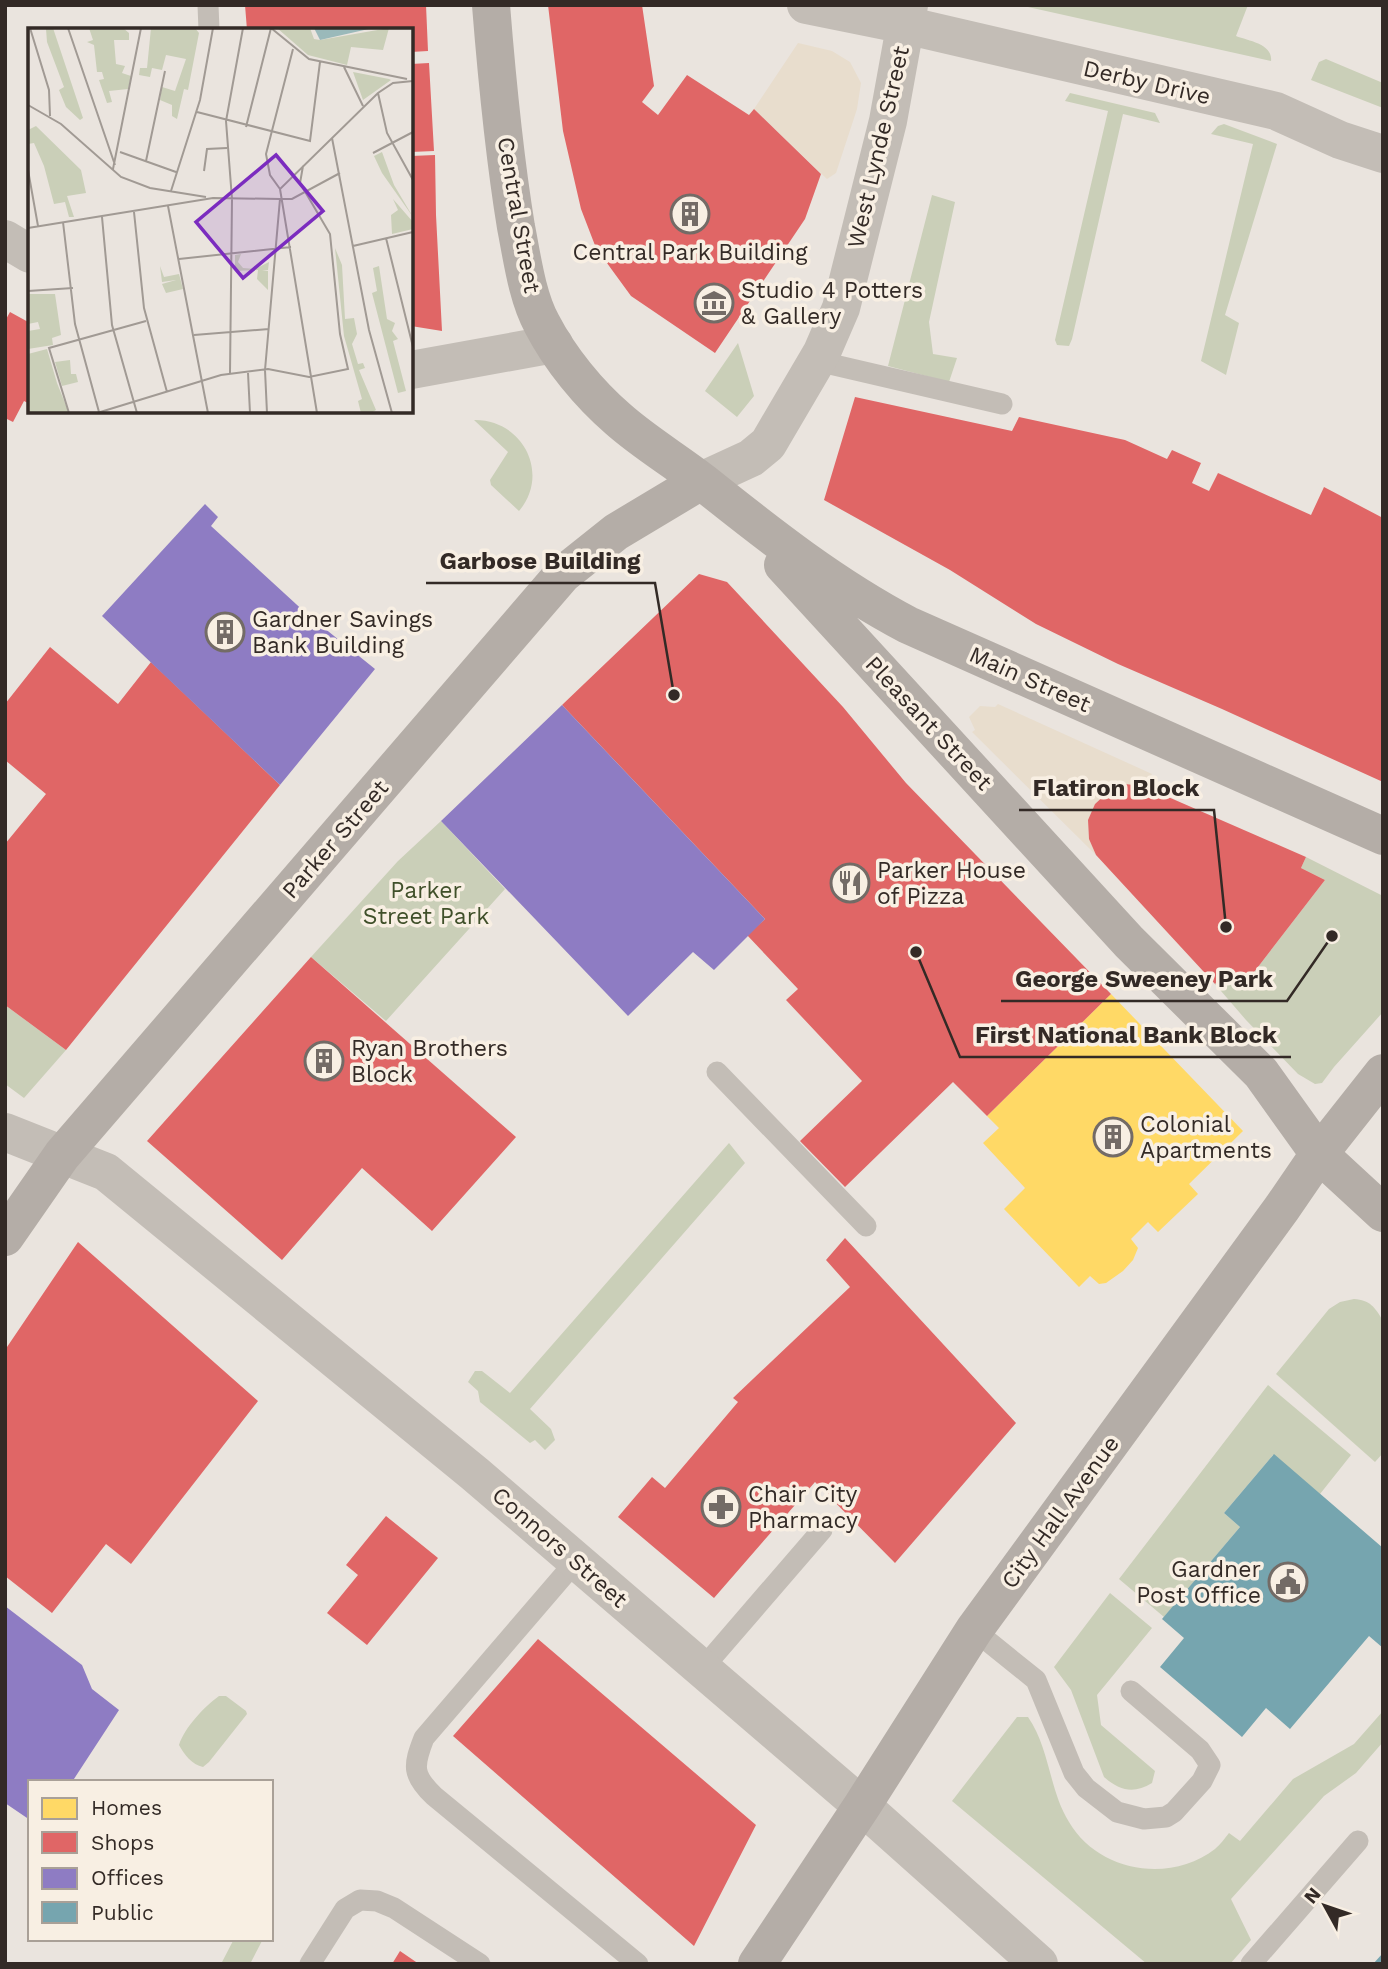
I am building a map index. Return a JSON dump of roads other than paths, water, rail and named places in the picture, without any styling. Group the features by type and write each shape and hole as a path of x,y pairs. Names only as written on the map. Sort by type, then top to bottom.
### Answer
{"main road":[{"name":"Central Street","path":"491,5 510,193 523,267 541,323 581,380 618,419 701,481"},
{"name":"Main Street","path":"701,481 804,561 879,610 1383,836"},
{"name":"Pleasant Street","path":"701,481 747,525 1129,942 1261,1073 1319,1154 1383,1213"},
{"name":"Parker Street","path":"5,1237 62,1155 562,575 616,532 701,481"},
{"name":"City Hall Avenue","path":"757,1964 974,1630 1319,1154 1383,1073"}],"street":[{"name":"Derby Drive","path":"806,5 907,15 1276,111 1340,140 1383,154"},
{"name":"West Lynde Street","path":"701,481 751,458 768,444 817,361 839,313 888,121 907,15"},
{"path":"5,239 28,253"},
{"path":"413,370 554,344"},
{"name":"Connors Street","path":"5,1132 106,1171 576,1560 862,1806 1039,1964"}],"lane":[{"path":"208,5 209,28"},
{"path":"817,361 1002,404"},
{"path":"717,1072 866,1226"},
{"path":"702,1669 822,1530"},
{"path":"576,1560 424,1738 417,1758 416,1773 422,1785 434,1796 638,1964"},
{"path":"974,1630 1036,1680 1074,1773 1086,1788 1117,1812 1144,1819 1166,1817 1174,1812 1202,1781 1210,1765 1200,1750 1131,1691"},
{"path":"1251,1964 1358,1841"},
{"path":"310,1964 345,1909 360,1900 377,1901 394,1908 480,1964"}],"place":[{"name":"Central Park Building","path":"690,214"},
{"name":"Studio 4 Potters & Gallery","path":"714,303"},
{"name":"Gardner Savings Bank Building","path":"225,632"},
{"name":"Garbose Building","path":"674,695"},
{"name":"Parker House of Pizza","path":"850,883"},
{"name":"Flatiron Block","path":"1226,927"},
{"name":"George Sweeney Park","path":"1332,936"},
{"name":"First National Bank Block","path":"916,952"},
{"name":"Ryan Brothers Block","path":"324,1061"},
{"name":"Colonial Apartments","path":"1113,1137"},
{"name":"Chair City Pharmacy","path":"721,1507"},
{"name":"Gardner Post Office","path":"1288,1582"}],"park label":[{"name":"Parker Street Park","path":"426,903"}]}
